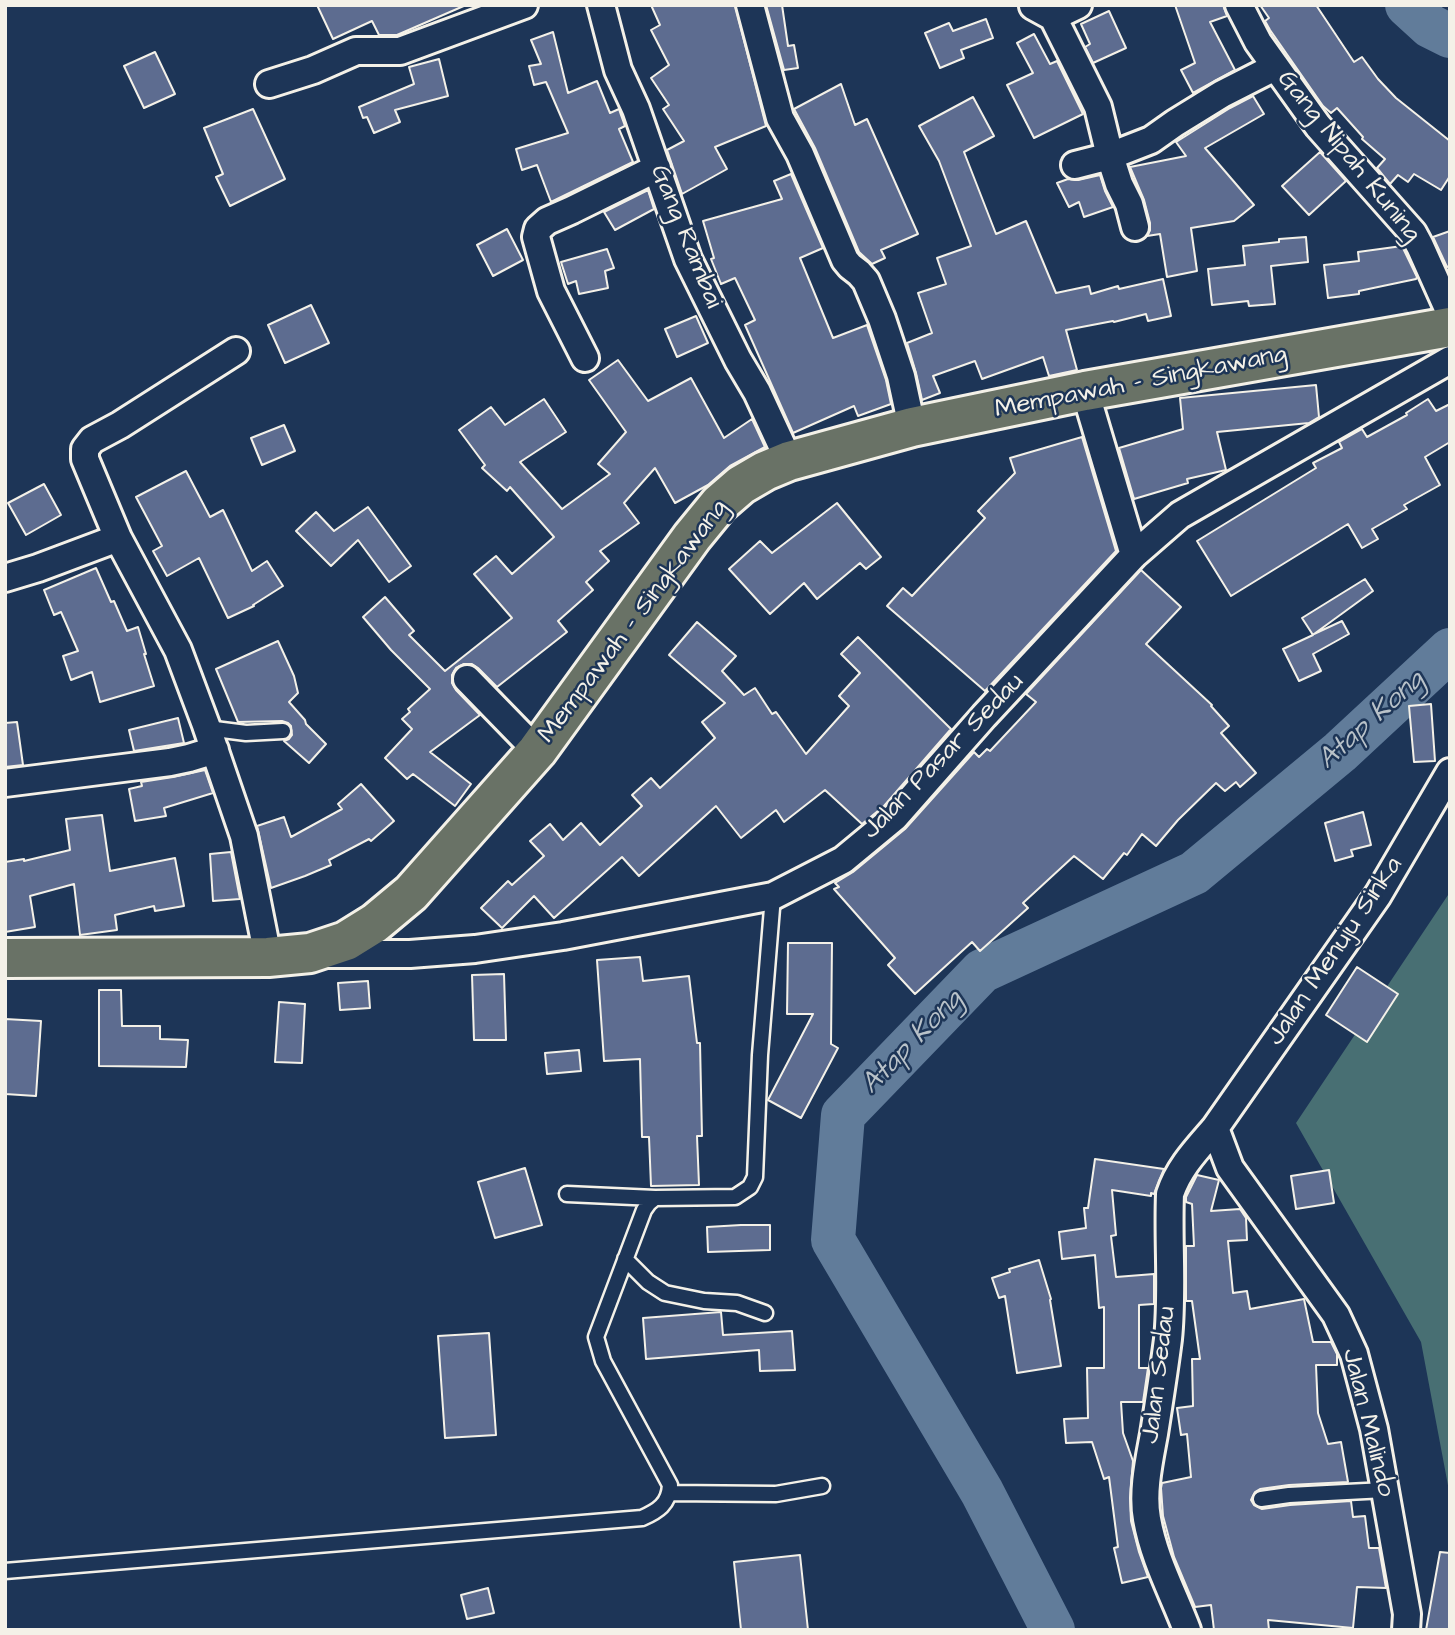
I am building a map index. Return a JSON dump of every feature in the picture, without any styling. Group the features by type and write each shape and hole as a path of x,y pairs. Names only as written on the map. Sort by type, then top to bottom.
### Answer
{"highway":[{"name":"Mempawah - Singkawang","path":"5,958 268,957 310,953 346,941 375,923 411,893 537,751 692,537 719,504 741,485 765,471 789,461 912,427 1086,391 1450,327"}],"street":[{"path":"269,85 356,51 400,51 524,5"},
{"name":"Gang Rambai","path":"601,5 618,70 636,109 688,259 738,360 757,392 789,461"},
{"path":"750,5 780,118 800,154 845,260 866,281 901,376 912,427"},
{"path":"1078,5 1043,11 1098,107 1110,156 1135,227"},
{"name":"Gang Nipah Kuning","path":"1239,5 1258,42 1318,127 1413,233 1450,313"},
{"path":"1075,165 1110,156 1151,140 1175,122 1275,66"},
{"path":"585,358 551,291 536,237 538,229 547,221 657,168"},
{"path":"236,351 92,440 85,449 85,459 118,538 178,650 211,739 244,836 268,957"},
{"name":"Jalan Pasar Sedau","path":"310,953 410,954 474,949 563,936 774,896 843,860 895,817 984,716 1134,555 1180,514 1450,360"},
{"path":"1086,391 1134,555"},
{"path":"5,578 118,538"},
{"path":"467,679 537,751"},
{"path":"5,783 189,758 211,739"},
{"name":"Jalan Menuju Sinka","path":"1216,1128 1378,894 1450,772"},
{"name":"Jalan Malindo","path":"1216,1128 1230,1168 1336,1315 1354,1354 1374,1429 1407,1614 1406,1630"},
{"name":"Jalan Sedau","path":"1187,1630 1161,1571 1146,1518 1146,1492 1168,1336 1171,1281 1170,1194 1185,1162 1216,1128"}],"lane":[{"path":"211,739 283,731"},
{"path":"566,1194 655,1198 735,1197 750,1187 755,1177 760,1055 774,896"},
{"path":"5,1571 642,1518 657,1512 670,1493 670,1485 603,1361 596,1337 644,1210 655,1198"},
{"path":"625,1259 648,1282 664,1293 704,1301 737,1303 765,1312"},
{"path":"670,1493 776,1494 822,1486"},
{"path":"1261,1499 1385,1490"}],"green space":[{"path":"1450,892 1450,1496 1421,1342 1296,1123"}],"building":[{"path":"317,5 466,5 397,35 379,35 372,21 333,39"},
{"path":"651,5 735,5 766,126 715,147 727,169 682,194 667,150 684,141 663,109 669,105 651,78 669,65 651,30 660,25"},
{"path":"766,5 782,5 788,46 794,45 798,68 784,70"},
{"path":"1175,5 1223,5 1227,16 1210,22 1235,70 1193,93 1181,70 1195,63"},
{"path":"1260,5 1316,5 1354,62 1362,57 1396,98 1450,141 1450,176 1441,190 1414,174 1408,182 1398,175 1390,184 1377,168 1385,159 1362,139 1337,108 1331,113 1323,106 1270,30 1265,21 1269,18"},
{"path":"1109,11 1126,48 1093,63 1085,47 1090,44 1081,24"},
{"path":"986,19 993,38 961,50 964,58 940,68 925,33 949,23 953,31"},
{"path":"553,32 568,93 597,81 610,113 619,109 625,126 619,129 633,162 551,202 537,165 522,170 516,149 568,133 546,82 534,85 529,66 541,64 531,40"},
{"path":"1034,34 1050,64 1057,61 1083,114 1034,138 1007,85 1033,73 1017,43"},
{"path":"155,52 175,94 144,108 124,66"},
{"path":"439,59 448,96 395,110 400,122 374,133 359,107 414,84 409,67"},
{"path":"841,84 855,125 867,119 918,234 881,250 885,258 872,264 859,252 815,148 794,109"},
{"path":"1253,96 1264,114 1205,148 1254,205 1234,221 1191,228 1197,271 1167,277 1160,234 1147,236 1150,223 1130,167 1186,156 1176,142"},
{"path":"973,97 994,136 964,152 996,234 1026,221 1056,293 1089,286 1091,294 1118,286 1119,289 1163,279 1171,316 1148,321 1146,314 1066,330 1077,370 1049,376 1043,357 982,379 975,361 933,376 940,393 922,400 907,343 932,333 918,293 946,284 937,258 971,246 939,161 919,126"},
{"path":"253,109 285,179 230,206 216,177 223,174 204,128"},
{"path":"1320,152 1346,181 1309,215 1282,186"},
{"path":"791,174 823,248 800,258 833,338 867,325 886,380 891,404 858,416 854,406 793,433 745,325 755,320 735,278 721,284 711,259 714,258 703,221 782,199 774,181"},
{"path":"1100,175 1113,207 1084,217 1079,202 1069,207 1057,183"},
{"path":"648,190 654,209 615,230 604,212"},
{"path":"507,229 523,260 493,276 477,245"},
{"path":"1450,231 1450,266 1447,267 1433,237"},
{"path":"1306,237 1308,262 1271,266 1275,304 1249,306 1248,301 1212,305 1208,269 1245,265 1243,246"},
{"path":"1402,246 1416,279 1359,291 1359,294 1328,298 1324,265 1359,261 1358,252"},
{"path":"607,249 614,268 605,271 608,288 579,294 576,281 568,284 561,262"},
{"path":"311,305 329,343 285,363 268,325"},
{"path":"696,316 708,343 677,357 665,329"},
{"path":"618,360 648,401 691,378 724,438 752,419 765,447 730,466 708,485 675,503 655,468 624,503 639,523 600,551 609,561 586,582 593,590 558,621 567,632 497,687 472,664 456,668 452,683 480,715 430,752 471,784 455,806 413,774 407,779 385,758 412,729 402,719 410,712 408,709 430,689 363,617 385,597 414,631 409,635 445,671 512,618 474,574 496,556 512,574 554,537 510,487 507,491 482,468 485,465 459,430 491,407 505,425 544,399 566,432 520,462 562,509 610,474 598,464 626,432 589,380"},
{"path":"1316,385 1319,417 1309,423 1217,432 1226,470 1187,479 1188,483 1134,499 1119,448 1183,429 1180,398"},
{"path":"1428,399 1436,411 1450,404 1450,442 1425,457 1440,485 1404,505 1407,509 1372,529 1378,539 1362,548 1348,524 1231,596 1197,541 1316,468 1313,463 1342,448 1339,442 1362,429 1367,437 1407,415 1406,413"},
{"path":"284,425 295,451 262,465 251,438"},
{"path":"1082,437 1116,551 985,691 887,606 903,588 912,596 985,518 978,511 1015,473 1010,458"},
{"path":"186,471 210,517 223,510 252,571 267,561 283,586 254,606 228,618 199,558 167,576 153,551 162,546 136,497"},
{"path":"44,484 61,515 26,535 8,503"},
{"path":"837,503 881,557 866,569 860,563 817,599 804,583 770,614 729,569 760,541 772,553"},
{"path":"368,507 411,566 389,582 358,540 331,566 296,531 316,512 334,531"},
{"path":"96,568 127,631 138,627 154,686 100,702 92,672 71,680 63,656 78,651 61,612 54,615 44,590"},
{"path":"1141,570 1181,607 1146,644 1212,705 1229,726 1221,733 1256,773 1240,787 1236,782 1225,791 1216,783 1156,846 1142,834 1127,855 1124,853 1103,879 1074,856 1023,903 1028,908 980,951 972,942 915,994 888,965 895,958 834,889 839,887 835,883 853,872 905,829 974,752 979,757 987,749 990,751 1036,702 1026,694"},
{"path":"1365,579 1373,591 1314,634 1342,621 1349,634 1313,654 1321,671 1299,681 1283,649 1313,635 1302,618"},
{"path":"697,622 736,656 722,671 744,695 755,688 772,714 776,712 806,754 849,706 839,696 860,673 841,654 858,637 951,729 884,806 862,824 825,790 784,822 776,810 741,838 716,806 639,876 622,857 554,918 534,896 502,928 481,908 508,881 512,885 544,856 530,841 550,824 563,840 581,823 600,845 642,806 632,795 651,778 660,788 715,738 702,722 725,703 669,655"},
{"path":"278,641 294,676 298,693 289,702 326,744 309,763 284,741 292,735 288,723 238,722 216,669"},
{"path":"1431,704 1435,761 1414,762 1409,706"},
{"path":"178,718 184,743 134,751 129,730"},
{"path":"17,722 23,765 5,767 5,723"},
{"path":"205,770 213,793 164,808 166,816 135,821 129,789 142,786 141,782"},
{"path":"361,784 394,821 371,841 369,839 329,860 331,865 271,888 257,826 284,817 291,837 342,809 338,804"},
{"path":"1363,812 1371,845 1351,850 1353,856 1335,861 1325,823"},
{"path":"102,815 110,871 175,858 184,906 155,911 154,906 115,915 117,930 80,935 74,884 30,896 35,927 5,932 5,862 24,861 70,850 66,819"},
{"path":"231,852 240,899 213,901 210,854"},
{"path":"788,943 832,943 831,1044 838,1048 801,1118 768,1100 813,1014 787,1014"},
{"path":"640,957 643,981 689,976 697,1043 700,1043 702,1136 697,1136 699,1185 651,1186 649,1137 642,1137 640,1059 604,1061 597,960"},
{"path":"1357,967 1398,994 1367,1042 1326,1015"},
{"path":"504,974 506,1040 474,1040 472,975"},
{"path":"368,981 370,1008 340,1010 338,983"},
{"path":"99,990 121,990 122,1026 160,1026 160,1039 188,1040 186,1067 99,1066"},
{"path":"279,1002 305,1004 302,1063 275,1062"},
{"path":"5,1019 41,1021 36,1096 5,1094"},
{"path":"579,1050 581,1071 547,1074 545,1053"},
{"path":"1095,1159 1164,1169 1151,1196 1112,1190 1116,1235 1111,1236 1116,1277 1154,1274 1154,1304 1139,1305 1139,1368 1148,1368 1143,1402 1121,1402 1123,1433 1133,1461 1131,1521 1148,1577 1122,1583 1114,1548 1118,1547 1109,1477 1104,1479 1092,1442 1066,1443 1064,1419 1088,1418 1087,1368 1104,1368 1104,1307 1099,1308 1095,1255 1062,1259 1059,1232 1086,1228 1084,1208 1088,1208"},
{"path":"525,1168 542,1225 495,1238 478,1182"},
{"path":"1329,1170 1334,1203 1296,1209 1291,1176"},
{"path":"1197,1175 1219,1180 1211,1211 1240,1209 1246,1218 1247,1240 1228,1241 1233,1293 1247,1291 1250,1309 1304,1299 1313,1342 1331,1342 1337,1354 1337,1365 1316,1365 1318,1413 1328,1444 1341,1442 1348,1482 1260,1489 1251,1500 1262,1509 1351,1501 1353,1517 1365,1516 1369,1548 1379,1548 1386,1588 1357,1587 1353,1628 1268,1620 1269,1630 1214,1630 1211,1605 1195,1607 1174,1557 1163,1516 1161,1488 1162,1483 1191,1477 1187,1434 1181,1435 1177,1408 1193,1406 1192,1359 1200,1359 1192,1301 1186,1301 1186,1246 1194,1246 1192,1204 1186,1202 1186,1197"},
{"path":"770,1225 770,1250 708,1252 707,1227"},
{"path":"1039,1260 1051,1299 1061,1366 1017,1373 1005,1296 999,1298 992,1278 1010,1272 1009,1269"},
{"path":"721,1312 723,1335 792,1331 795,1370 760,1371 759,1350 646,1359 643,1318"},
{"path":"489,1333 496,1435 445,1438 438,1336"},
{"path":"1440,1552 1450,1553 1450,1630 1426,1630"},
{"path":"800,1555 808,1630 741,1630 734,1562"},
{"path":"488,1588 494,1613 467,1619 461,1595"}],"waterway":[{"name":"Atap Kong","path":"1407,5 1430,26 1450,36"},
{"name":"Atap Kong","path":"1053,1630 982,1492 833,1240 843,1115 982,971 1194,873 1340,752 1450,650"}]}
